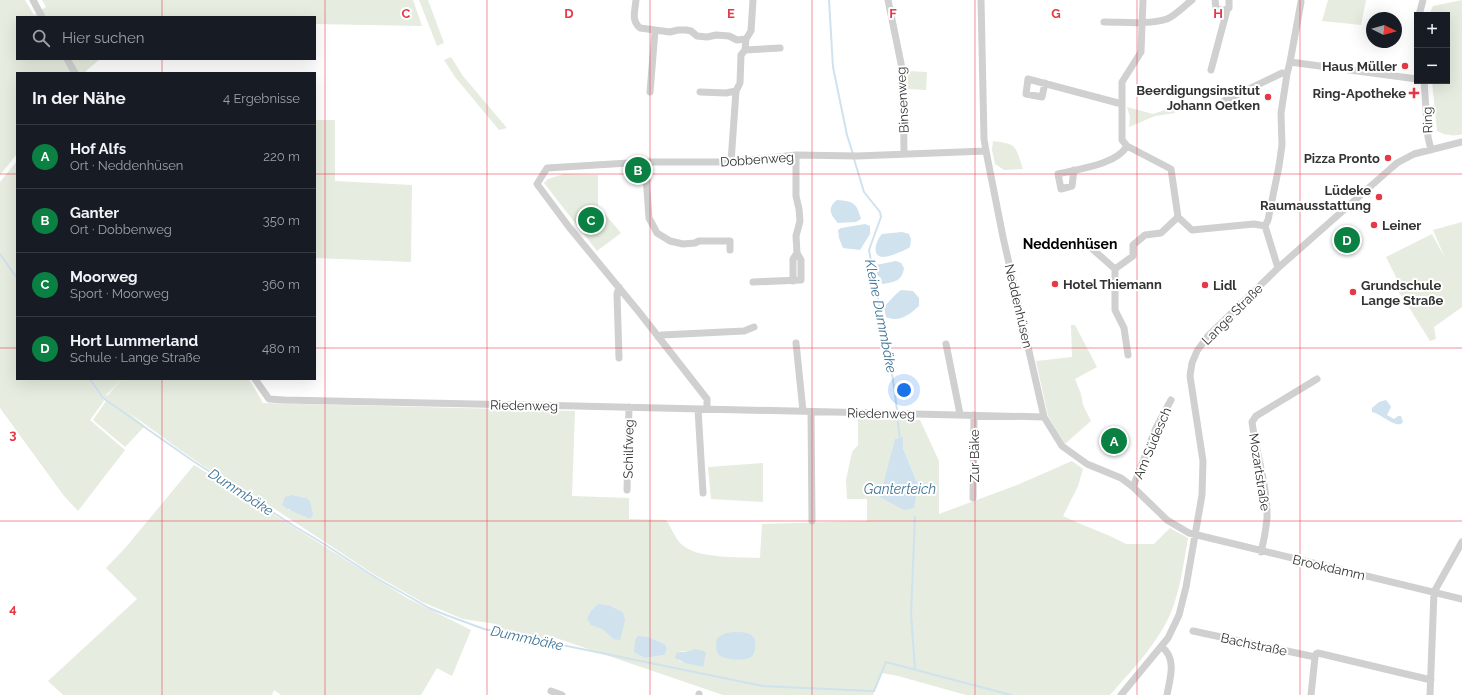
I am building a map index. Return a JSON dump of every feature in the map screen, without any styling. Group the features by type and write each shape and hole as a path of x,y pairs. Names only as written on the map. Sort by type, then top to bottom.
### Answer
{"street":[{"path":"33,0 41,16"},
{"path":"636,0 634,18 637,26 640,28 670,32 686,30 691,31 697,36 707,37 716,35 729,36 737,40 746,39"},
{"path":"731,162 736,91 740,83 741,55 745,50 746,39 751,31 753,0"},
{"name":"Binsenweg","path":"888,0 903,73 904,154"},
{"name":"Neddenhüsen","path":"981,0 984,139 1003,237 1044,417 1062,446 1087,464 1121,478 1133,487 1167,520 1195,536"},
{"path":"1142,0 1143,22 1141,52 1122,82 1122,140 1127,146 1171,169 1178,217 1192,230 1254,224 1265,226"},
{"path":"1104,22 1157,21 1168,18 1192,0"},
{"path":"1215,0 1215,6 1218,10 1227,10"},
{"path":"1211,70 1227,10 1230,5 1229,0"},
{"path":"1420,12 1423,0"},
{"path":"1278,268 1265,226 1268,220 1279,166 1282,145 1281,113 1301,2"},
{"path":"650,92 656,30"},
{"path":"745,50 780,48"},
{"path":"68,60 74,72"},
{"path":"1290,62 1414,79"},
{"path":"1224,101 1282,73 1287,74"},
{"path":"1045,83 1122,103"},
{"name":"Ring","path":"1424,84 1428,137 1431,150 1462,142"},
{"path":"700,92 736,91"},
{"path":"1074,170 1106,162 1123,152 1127,146"},
{"name":"Lange Straße","path":"1121,695 1162,647 1179,615 1186,587 1202,496 1203,461 1190,376 1192,362 1197,351 1208,336 1278,268 1397,163 1414,154 1431,150"},
{"name":"Dobbenweg","path":"619,287 569,227 536,184 547,168 645,162 731,162 796,155 857,156 986,151"},
{"path":"753,282 801,280 801,260 797,253 796,236 800,221 796,196 796,155"},
{"path":"645,162 649,218 657,233 670,241 683,244 700,241 730,241 730,250"},
{"path":"1115,269 1133,256 1133,245 1145,235 1160,233 1178,217"},
{"path":"1089,246 1115,269 1116,310 1124,328 1128,355"},
{"path":"619,287 707,399 707,409"},
{"path":"618,358 617,294 619,287"},
{"path":"658,337 662,335 744,331 754,327"},
{"path":"796,343 802,411"},
{"path":"946,344 960,414"},
{"name":"Mozartstraße","path":"1261,552 1266,532 1267,516 1264,480 1252,422 1256,416 1262,412 1317,379"},
{"name":"Riedenweg","path":"256,380 269,399 284,400 1044,417"},
{"name":"Am Südesch","path":"1133,487 1156,428 1171,400"},
{"name":"Schilfweg","path":"627,490 629,407"},
{"path":"698,409 703,492"},
{"path":"811,412 812,521"},
{"name":"Zur Bäke","path":"973,498 974,415"},
{"name":"Brookdamm","path":"1195,536 1462,599"},
{"path":"1430,695 1434,592 1462,542"},
{"name":"Bachstraße","path":"1193,631 1314,657 1318,653 1431,680"},
{"path":"1162,647 1166,650 1172,662 1167,695"},
{"path":"1311,695 1314,657"},
{"path":"551,692 562,695"}],"shaded area":[{"path":"0,0 25,0 34,15 46,7 42,0 413,0 422,26 316,24 316,16 16,16 16,60 99,60 86,72 16,72 16,155 0,175"},
{"path":"419,0 428,0 444,43 437,46"},
{"path":"1328,0 1366,0 1361,25 1322,21"},
{"path":"1462,0 1462,134 1459,135 1446,134 1437,131 1432,84 1450,84 1450,12 1430,12 1433,6"},
{"path":"451,57 463,76 507,128 499,130 455,77 444,60"},
{"path":"908,71 927,72 926,90 908,89"},
{"path":"1167,105 1172,105 1174,107 1175,113 1155,116 1129,127 1130,117 1127,107 1153,114 1165,110"},
{"path":"316,120 335,120 335,181 412,185 411,262 316,258"},
{"path":"993,141 1011,145 1017,151 1023,169 1004,170 995,164 992,150"},
{"path":"16,162 16,380 90,380 104,401 90,420 125,450 78,511 64,496 0,408 0,182"},
{"path":"564,174 598,175 598,206 621,233 597,251 544,183 548,179"},
{"path":"1462,222 1462,307 1434,327 1436,339 1430,341 1393,285 1398,281 1386,257 1432,234 1445,258 1433,230"},
{"path":"1071,325 1075,325 1097,367 1075,379 1081,394 1083,405 1091,421 1065,444 1048,416 1036,361 1072,357"},
{"path":"92,380 121,380 106,395 107,396 121,380 250,380 263,403 575,411 572,496 629,498 629,519 666,520 679,542 688,549 707,555 760,558 762,524 867,521 867,499 847,499 846,480 852,452 858,445 858,419 920,420 939,461 939,514 1017,485 1072,461 1083,469 1078,486 1063,516 1126,544 1154,544 1170,528 1188,538 1178,590 1168,619 1162,631 1146,654 1110,695 966,695 882,673 873,695 723,695 553,637 547,649 494,637 496,624 463,619 422,602 375,575 249,492 216,474 126,411 145,426 125,447 93,420 106,401","holes":["903,438 903,448 918,485 895,439","293,495 306,498 310,519 295,511 288,510","611,606 623,612 613,639 602,629","648,637 665,644 667,648 665,655 645,658 638,653","681,651 690,652 703,667 679,661"]},
{"path":"763,463 763,502 711,499 708,467"},
{"path":"194,465 407,598 471,630 452,676 437,668 421,695 281,695 274,690 272,695 63,695 48,681 137,599 106,568 126,547"}],"water":[{"path":"837,200 847,201 854,204 858,209 861,219 856,222 838,223 833,217 831,211 832,206"},
{"path":"865,224 870,226 870,234 860,250 843,248 838,230 841,228"},
{"path":"902,232 909,234 911,239 910,247 886,257 879,256 877,254 877,243 882,234"},
{"path":"896,261 901,263 904,268 902,276 897,280 882,284 881,278 877,275 876,265"},
{"path":"901,290 913,291 919,298 919,306 908,315 900,319 891,319 886,317 884,307"},
{"path":"1386,400 1391,407 1387,415 1394,419 1401,416 1403,422 1401,424 1390,422 1372,412 1372,408 1379,402"},
{"name":"Ganterteich","path":"903,437 903,448 918,485 914,508 904,510 880,497 895,439"},
{"path":"293,495 306,498 310,501 313,515 310,519 282,505 285,497"},
{"path":"598,604 611,606 623,612 625,621 620,640 613,639 602,629 591,625 587,619 591,611"},
{"path":"735,632 750,634 755,639 754,652 749,658 740,660 729,659 718,654 716,648 717,638 726,633"},
{"path":"638,636 648,637 665,644 667,648 665,655 645,658 634,652 635,641"},
{"path":"694,649 704,651 706,653 703,667 685,663 675,658 676,653"}],"waterway":[{"name":"Kleine Dummbäke","path":"829,0 833,67 847,135 853,154"},
{"name":"Kleine Dummbäke","path":"854,159 864,192 880,212 881,217 869,250 893,380 897,410"},
{"name":"Dummbäke","path":"0,254 16,277"},
{"name":"Dummbäke","path":"91,380 103,398 193,461 294,526 378,579 429,608 484,629 763,686 874,691 886,662 1011,695"},
{"name":"Kleine Dummbäke","path":"897,416 900,440"},
{"name":"Kleine Dummbäke","path":"915,517 911,614 915,669"}],"place":[{"name":"Haus Müller","path":"1405,66"},
{"name":"Ring-Apotheke","path":"1414,93"},
{"name":"Beerdigungsinstitut Johann Oetken","path":"1268,97"},
{"name":"Pizza Pronto","path":"1388,158"},
{"name":"Ganter","path":"638,170"},
{"name":"Lüdeke Raumausstattung","path":"1379,197"},
{"name":"Moorweg","path":"591,220"},
{"name":"Leiner","path":"1374,225"},
{"name":"Hort Lummerland","path":"1347,240"},
{"name":"Hotel Thiemann","path":"1055,284"},
{"name":"Lidl","path":"1205,285"},
{"name":"Grundschule Lange Straße","path":"1353,292"},
{"name":"Hof Alfs","path":"1114,441"}],"district":[{"name":"Neddenhüsen","path":"1070,244"}]}
